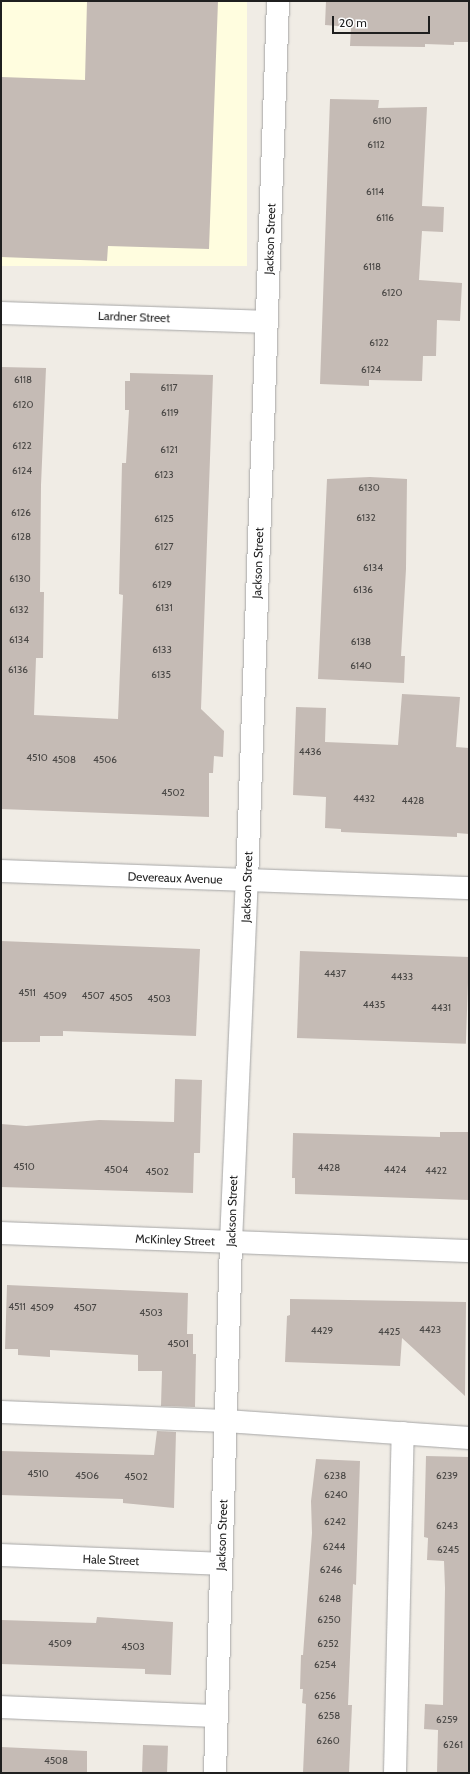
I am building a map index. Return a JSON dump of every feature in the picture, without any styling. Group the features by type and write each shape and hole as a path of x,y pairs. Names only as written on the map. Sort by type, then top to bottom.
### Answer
{"street":[{"name":"Jackson Street","path":"215,1773 231,1242 247,881 278,1"},
{"name":"Lardner Street","path":"1,313 267,322"},
{"name":"Devereaux Avenue","path":"1,871 469,888"},
{"name":"McKinley Street","path":"1,1233 469,1251"},
{"path":"1,1412 226,1420 469,1438"},
{"path":"395,1773 403,1433"},
{"name":"Hale Street","path":"1,1556 221,1564"},
{"path":"1,1707 216,1716"}],"shaded area":[{"path":"1,1 247,1 247,266 1,266"}],"building":[{"path":"87,1 218,1 209,249 108,246 107,261 1,257 1,77 85,80"},
{"path":"326,1 469,1 469,42 454,42 454,45 425,44 425,47 350,46 351,27 325,25"},
{"path":"330,99 379,100 378,108 427,107 422,206 444,207 443,232 422,231 419,280 462,283 460,321 437,320 436,356 423,356 422,381 369,380 369,386 320,384"},
{"path":"1,367 46,368 41,485 40,592 44,592 43,658 36,658 34,715 118,719 123,595 119,594 122,463 126,463 129,410 125,410 125,381 130,381 130,373 213,375 201,709 224,731 223,757 214,756 213,773 209,773 209,817 1,809"},
{"path":"370,477 407,479 406,569 401,656 405,656 404,683 318,679 327,479"},
{"path":"402,694 460,697 456,747 469,748 469,834 457,833 457,837 341,832 341,829 325,828 326,797 293,795 296,707 326,708 325,742 398,745"},
{"path":"1,941 200,949 196,1036 63,1031 63,1036 40,1036 40,1042 1,1042"},
{"path":"300,951 469,957 466,1044 297,1038"},
{"path":"175,1079 202,1080 200,1153 194,1153 193,1193 1,1187 1,1124 26,1126 99,1120 174,1122"},
{"path":"440,1132 469,1132 469,1200 295,1194 295,1178 292,1178 293,1133 440,1137"},
{"path":"7,1285 188,1293 187,1334 193,1334 193,1354 196,1354 195,1407 161,1406 162,1371 138,1371 138,1355 50,1350 50,1357 18,1355 18,1349 5,1349"},
{"path":"290,1299 466,1302 465,1396 402,1338 400,1366 285,1362 287,1316 290,1315"},
{"path":"157,1431 176,1432 174,1508 123,1503 123,1499 1,1495 1,1451 154,1455"},
{"path":"426,1456 469,1457 469,1773 437,1773 438,1730 424,1729 425,1704 443,1705 445,1588 444,1561 427,1560 428,1538 424,1537"},
{"path":"316,1459 360,1461 356,1585 353,1584 348,1705 352,1705 349,1773 303,1773 306,1704 302,1703 303,1689 300,1689 301,1655 303,1655 312,1533 311,1501"},
{"path":"97,1617 173,1622 171,1675 145,1674 145,1669 1,1664 1,1620 96,1623"},
{"path":"143,1745 168,1746 167,1773 142,1773"},
{"path":"1,1747 87,1751 87,1773 1,1773"}]}
